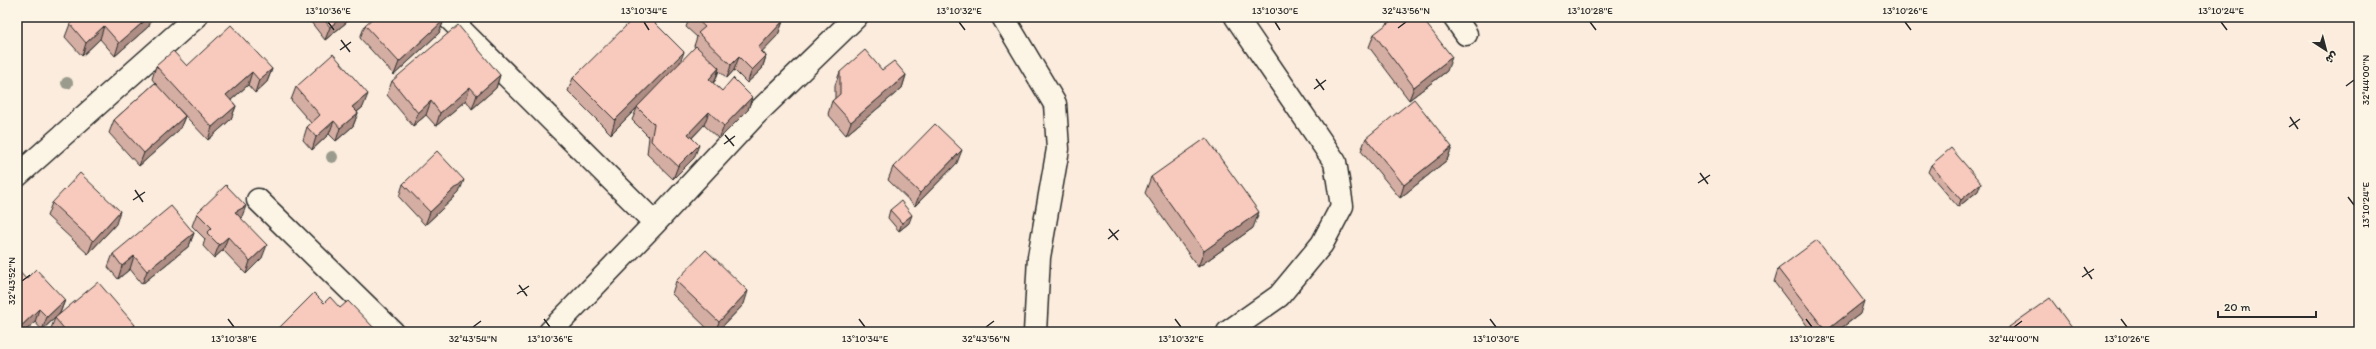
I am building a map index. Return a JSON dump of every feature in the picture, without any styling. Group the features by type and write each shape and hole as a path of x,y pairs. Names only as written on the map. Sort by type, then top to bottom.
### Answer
{"street":[{"path":"17,176 196,17"},
{"path":"448,17 655,223"},
{"path":"550,332 655,223 756,114 856,17"},
{"path":"1003,17 1055,104 1058,149 1039,257 1035,332"},
{"path":"1228,332 1279,296 1322,244 1342,206 1335,162 1236,17"},
{"path":"258,200 393,332"}],"building":[{"path":"77,17 149,17 119,43 104,26 86,43 70,24"},
{"path":"322,17 342,17 330,27"},
{"path":"374,17 441,17 444,20 399,62 365,25"},
{"path":"635,17 649,17 684,52 615,120 573,78"},
{"path":"694,17 779,17 783,21 758,48 766,56 752,70 739,57 731,65 698,33 705,27"},
{"path":"1396,17 1421,17 1452,57 1414,87 1374,34"},
{"path":"231,25 272,69 259,80 252,72 226,95 236,106 212,127 156,66 173,51 187,66"},
{"path":"458,25 500,75 477,95 470,87 440,113 431,101 418,113 392,81"},
{"path":"696,46 719,68 709,79 722,91 733,78 752,97 724,126 709,112 688,134 699,145 678,166 651,141 654,124 637,107"},
{"path":"865,50 882,70 894,61 906,75 851,122 832,101 840,94 840,72"},
{"path":"333,54 368,94 352,107 358,113 340,128 334,121 316,137 307,127 320,115 296,87"},
{"path":"155,83 185,116 144,153 114,120"},
{"path":"1414,99 1452,147 1404,185 1366,138"},
{"path":"935,124 962,150 920,193 893,167"},
{"path":"1206,138 1259,212 1204,251 1151,177"},
{"path":"1951,148 1981,183 1961,200 1931,165"},
{"path":"437,151 464,180 430,212 403,184"},
{"path":"80,173 120,211 93,241 52,203"},
{"path":"226,185 246,206 235,212 267,245 250,261 228,237 219,245 207,233 212,228 197,213"},
{"path":"901,201 912,215 902,223 890,210"},
{"path":"171,206 194,233 147,271 134,256 122,266 113,254"},
{"path":"1817,240 1864,301 1826,331 1778,269"},
{"path":"706,250 748,291 719,322 676,281"},
{"path":"17,269 26,279 36,269 65,300 47,317 39,309 17,330"},
{"path":"98,282 135,325 126,332 67,332 55,318"},
{"path":"314,293 324,303 330,297 340,308 348,301 375,329 372,332 275,332"},
{"path":"2050,298 2075,332 2002,332"}]}
